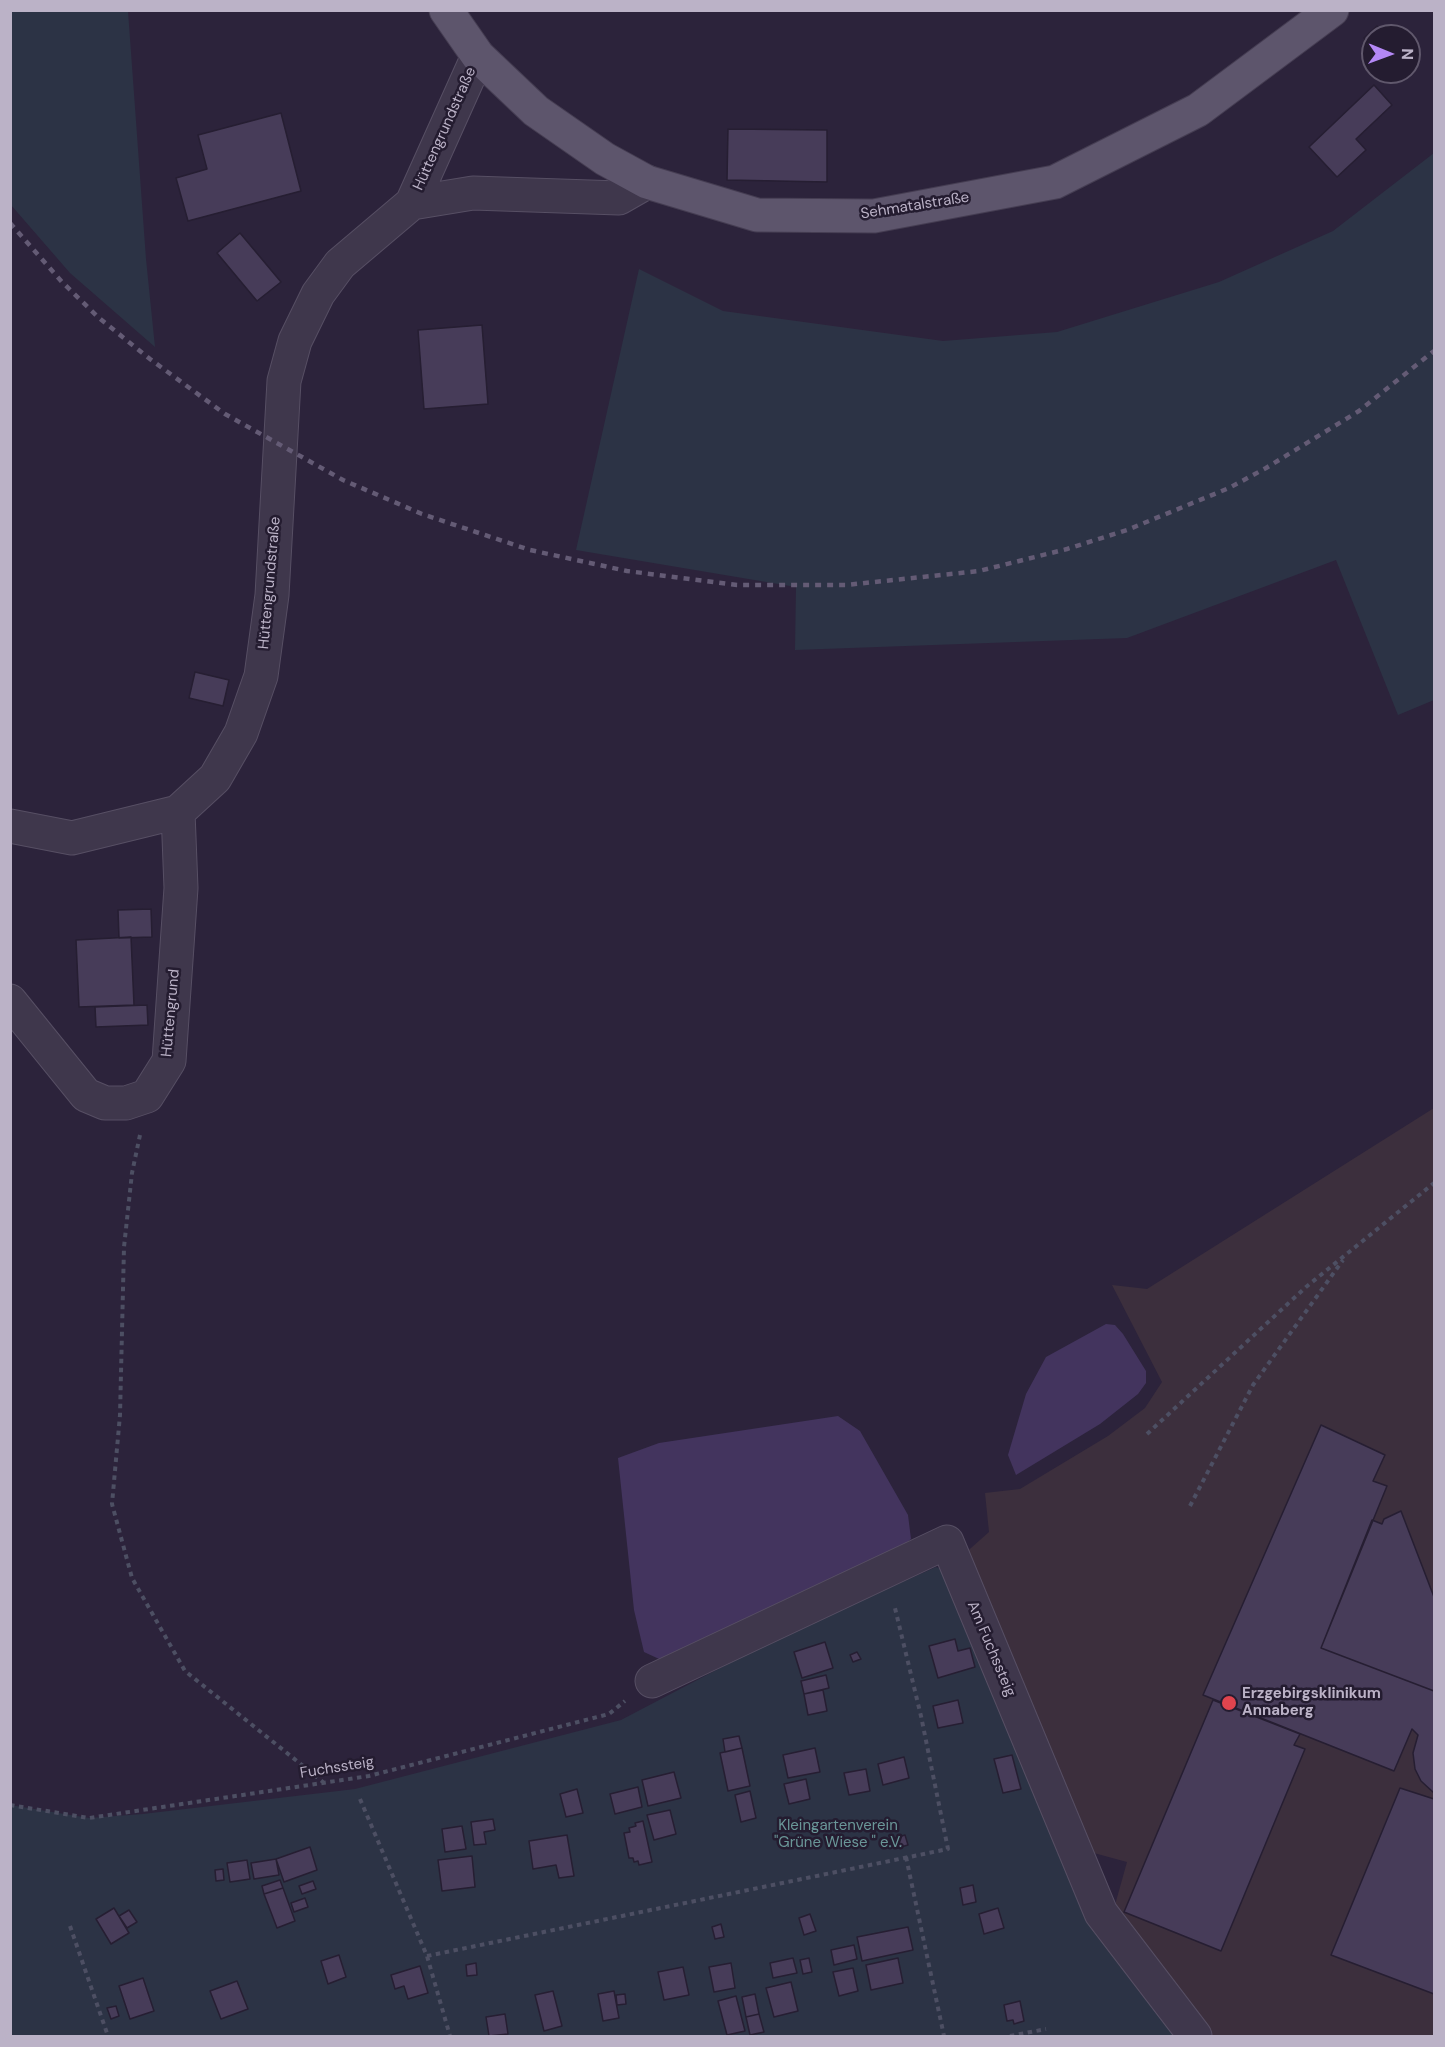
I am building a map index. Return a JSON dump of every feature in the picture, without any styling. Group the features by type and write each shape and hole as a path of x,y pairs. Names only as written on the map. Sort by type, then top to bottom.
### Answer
{"main road":[{"name":"Sehmatalstraße","path":"446,10 478,56 536,111 605,159 647,182 757,215 874,216 1055,182 1198,110 1332,10"}],"street":[{"name":"Hüttengrundstraße","path":"10,826 72,838 178,812 215,778 241,733 261,676 272,595 284,381 296,340 318,294 340,264 412,203 478,56"},
{"name":"Hüttengrundstraße","path":"412,203 473,193 619,198 647,182"},
{"name":"Hüttengrund","path":"147,1096 168,1061 181,888 178,812"},
{"path":"10,1001 86,1095 105,1103 126,1103 147,1096"},
{"name":"Am Fuchssteig","path":"652,1681 947,1542 1101,1913 1195,2037"}],"path":[{"path":"147,1096 132,1173 124,1247 120,1415 112,1504 132,1578 185,1671 323,1782"},
{"path":"1147,1434 1306,1287 1434,1183"},
{"path":"1191,1506 1253,1385 1346,1255"},
{"path":"427,1956 948,1849 921,1716 886,1571"},
{"name":"Fuchssteig","path":"10,1805 89,1818 369,1776 609,1714 652,1681"},
{"path":"360,1799 427,1956 450,2037"},
{"path":"906,1857 944,2037"},
{"path":"70,1926 108,2037"},
{"path":"1010,2037 1046,2029"}],"shaded area":[{"name":"Erzgebirgsklinikum Annaberg","path":"1434,1108 1434,2036 1207,2036 1115,1905 1127,1862 1083,1850 962,1556 989,1532 985,1493 1020,1489 1108,1436 1145,1408 1162,1382 1112,1285 1147,1289"},
{"path":"1106,1324 1115,1325 1123,1334 1146,1371 1146,1383 1138,1394 1100,1424 1016,1475 1008,1455 1026,1394 1046,1357"},
{"path":"838,1416 860,1431 908,1515 911,1539 889,1557 670,1664 644,1652 634,1610 618,1458 659,1443"}],"green space":[{"path":"10,11 128,11 146,259 155,347 70,273 11,205"},
{"path":"1434,153 1434,700 1398,715 1336,560 1127,638 795,650 796,587 576,550 639,269 723,311 943,341 1057,332 1219,282 1333,231"},
{"name":"Kleingartenverein \"Grüne Wiese \" e.V.","path":"936,1567 945,1570 1094,1919 1185,2036 11,2036 10,1805 89,1818 143,1814 355,1789 621,1720 783,1635"}],"building":[{"path":"1374,85 1392,105 1356,139 1366,150 1337,177 1309,147"},
{"path":"281,113 301,191 188,221 176,178 207,169 198,135"},
{"path":"728,129 827,130 827,182 727,180"},
{"path":"240,233 281,282 257,301 217,253"},
{"path":"482,325 488,404 424,409 418,330"},
{"path":"195,672 229,680 223,706 189,698"},
{"path":"151,909 152,937 119,938 118,910"},
{"path":"131,937 134,1005 79,1007 76,940"},
{"path":"147,1005 148,1025 96,1027 95,1007"},
{"path":"1321,1425 1385,1455 1373,1481 1387,1486 1321,1648 1434,1691 1434,1793 1421,1781 1415,1769 1413,1753 1418,1735 1412,1729 1394,1771 1203,1695"},
{"path":"1401,1511 1434,1597 1434,1691 1321,1648 1372,1520 1382,1524 1384,1519"},
{"path":"955,1639 958,1651 970,1648 975,1667 938,1678 929,1646"},
{"path":"825,1642 833,1668 802,1678 794,1652"},
{"path":"857,1652 861,1659 853,1662 850,1655"},
{"path":"826,1675 829,1688 804,1694 801,1681"},
{"path":"823,1690 827,1711 808,1715 804,1694"},
{"path":"958,1700 963,1723 938,1728 933,1706"},
{"path":"1213,1700 1300,1734 1294,1745 1305,1749 1221,1951 1124,1912"},
{"path":"739,1736 742,1748 725,1752 723,1739"},
{"path":"742,1748 750,1786 728,1791 720,1753"},
{"path":"815,1748 820,1772 788,1778 783,1755"},
{"path":"1012,1755 1021,1789 1003,1793 994,1759"},
{"path":"904,1757 909,1778 883,1785 878,1764"},
{"path":"866,1769 870,1791 849,1795 844,1773"},
{"path":"674,1772 681,1798 648,1806 642,1780"},
{"path":"806,1779 810,1799 789,1804 784,1784"},
{"path":"638,1787 642,1807 615,1814 610,1794"},
{"path":"1400,1788 1434,1799 1434,1994 1331,1955"},
{"path":"577,1789 583,1813 566,1817 560,1794"},
{"path":"750,1791 756,1818 741,1822 735,1795"},
{"path":"670,1810 676,1834 654,1840 647,1815"},
{"path":"493,1819 495,1830 484,1832 486,1844 474,1845 471,1822"},
{"path":"643,1821 652,1862 639,1865 638,1861 634,1862 633,1858 629,1858 624,1833 630,1832 629,1828 636,1826 635,1823"},
{"path":"462,1826 466,1849 445,1852 442,1829"},
{"path":"567,1835 574,1876 559,1878 556,1865 533,1869 529,1841"},
{"path":"905,1835 908,1845 897,1848 895,1838"},
{"path":"310,1847 317,1870 284,1882 276,1859"},
{"path":"472,1856 475,1887 442,1891 438,1860"},
{"path":"276,1859 279,1875 254,1879 251,1863"},
{"path":"247,1860 250,1879 230,1882 227,1863"},
{"path":"223,1869 224,1880 216,1881 215,1870"},
{"path":"280,1880 283,1888 264,1894 262,1886"},
{"path":"313,1881 316,1889 302,1894 299,1886"},
{"path":"973,1885 976,1902 963,1905 960,1888"},
{"path":"283,1888 295,1921 277,1928 264,1894"},
{"path":"305,1898 308,1907 294,1912 291,1903"},
{"path":"114,1908 129,1933 111,1944 96,1919"},
{"path":"998,1908 1004,1928 984,1934 979,1914"},
{"path":"129,1910 137,1922 127,1928 119,1916"},
{"path":"810,1914 816,1931 804,1935 799,1918"},
{"path":"721,1924 724,1937 715,1939 712,1927"},
{"path":"908,1927 913,1950 862,1961 857,1937"},
{"path":"854,1945 857,1959 834,1965 831,1950"},
{"path":"339,1955 346,1977 328,1984 321,1961"},
{"path":"793,1958 797,1973 773,1978 770,1963"},
{"path":"809,1958 812,1972 803,1974 800,1960"},
{"path":"898,1958 903,1983 871,1990 866,1965"},
{"path":"476,1963 477,1975 467,1976 466,1965"},
{"path":"731,1963 735,1988 714,1992 709,1967"},
{"path":"420,1966 428,1993 408,1999 404,1986 395,1989 391,1975"},
{"path":"683,1967 689,1995 664,2000 658,1972"},
{"path":"853,1968 858,1991 839,1996 833,1972"},
{"path":"143,1978 154,2011 130,2019 119,1986"},
{"path":"237,1981 248,2009 221,2019 210,1991"},
{"path":"791,1982 798,2011 774,2017 766,1988"},
{"path":"553,1991 562,2026 544,2031 535,1995"},
{"path":"614,1991 619,2018 603,2021 598,1994"},
{"path":"625,1994 626,2004 617,2005 616,1995"},
{"path":"755,1994 759,2014 746,2017 742,1997"},
{"path":"736,1996 745,2031 727,2035 718,2001"},
{"path":"1020,2001 1024,2021 1014,2024 1013,2020 1007,2021 1004,2005"},
{"path":"116,2006 119,2016 111,2019 107,2008"},
{"path":"505,2014 508,2034 489,2036 486,2017"},
{"path":"759,2014 764,2032 750,2035 746,2017"}],"railway":[{"path":"10,223 62,282 99,318 150,359 225,414 343,480 422,514 530,550 627,571 737,585 846,585 979,571 1067,549 1127,530 1229,488 1266,468 1359,411 1434,351"}],"place":[{"name":"Erzgebirgsklinikum Annaberg","path":"1229,1703"}]}
